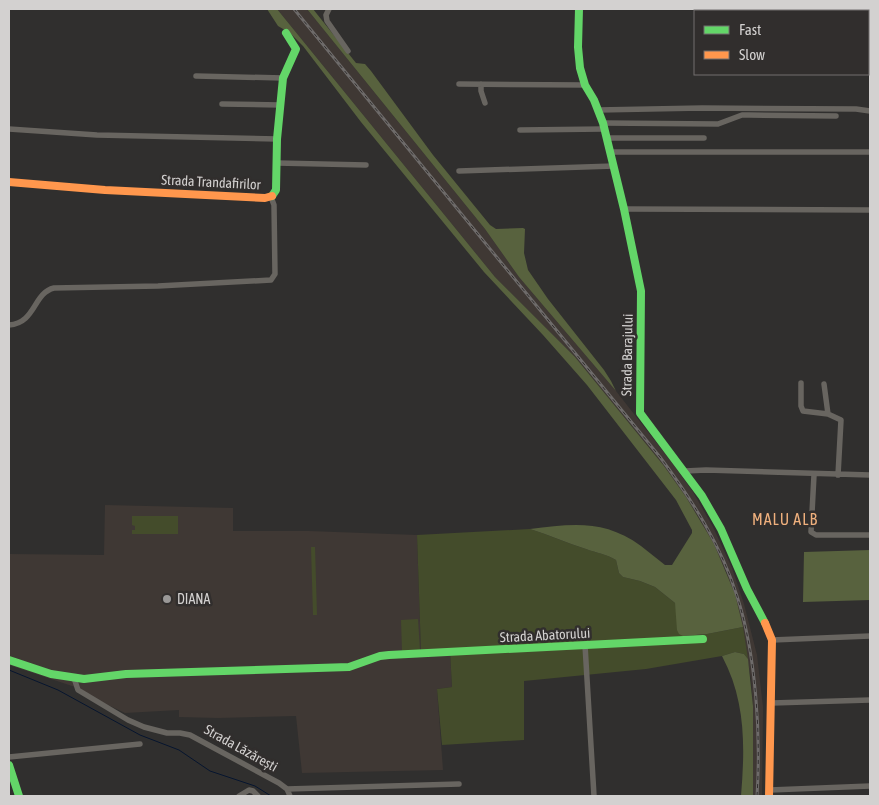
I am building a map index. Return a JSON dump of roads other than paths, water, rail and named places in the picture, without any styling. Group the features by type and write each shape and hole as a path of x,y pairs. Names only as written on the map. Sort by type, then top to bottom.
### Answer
{"main road":[{"name":"Strada Barajului","path":"580,9 578,56 585,85 604,126 624,208 641,291 640,413 685,471 722,529 747,589 770,630 772,640 770,793"},
{"name":"Strada Trandafirilor","path":"9,182 67,189 271,197 276,190 283,78 296,49 286,33"},
{"name":"Strada Abatorului","path":"9,660 46,674 74,678 95,678 126,674 349,668 380,656 389,655 703,639"},
{"path":"9,765 19,796"}],"street":[{"path":"328,9 327,21 348,51"},
{"path":"196,76 283,78"},
{"path":"459,84 585,85"},
{"path":"481,84 481,91 485,102"},
{"path":"222,104 280,105"},
{"path":"598,110 702,108 856,109 870,111"},
{"path":"520,130 718,124 749,114 836,116"},
{"path":"9,129 97,134 278,139"},
{"path":"607,138 704,138"},
{"path":"610,152 870,152"},
{"path":"277,163 366,165"},
{"path":"459,171 614,166"},
{"path":"9,325 18,324 23,321 47,290 54,288 158,286 271,280 275,274 275,254 274,205 271,197"},
{"path":"624,208 870,210"},
{"path":"801,383 801,406 803,411 828,414 841,420 838,475"},
{"path":"824,384 828,414"},
{"path":"685,471 706,470 870,476"},
{"path":"814,475 812,532 816,535 870,535"},
{"path":"772,640 870,636"},
{"path":"584,645 594,796"},
{"name":"Strada Lăzărești","path":"74,678 78,690 128,720 153,731 190,734 287,789 290,796"},
{"path":"772,703 870,700"},
{"path":"9,757 140,744"},
{"path":"287,789 459,784"},
{"path":"770,793 870,786"},
{"path":"239,796 248,790 253,790 258,796"}],"waterway":[{"path":"9,670 58,690 140,735 179,750 210,771 255,786 271,796"}],"railway":[{"path":"294,9 660,457 704,524 723,559 730,577 749,643 756,695 757,796"}],"place":[{"name":"DIANA","path":"167,599"}],"district":[{"name":"MALU ALB","path":"785,519"}]}
